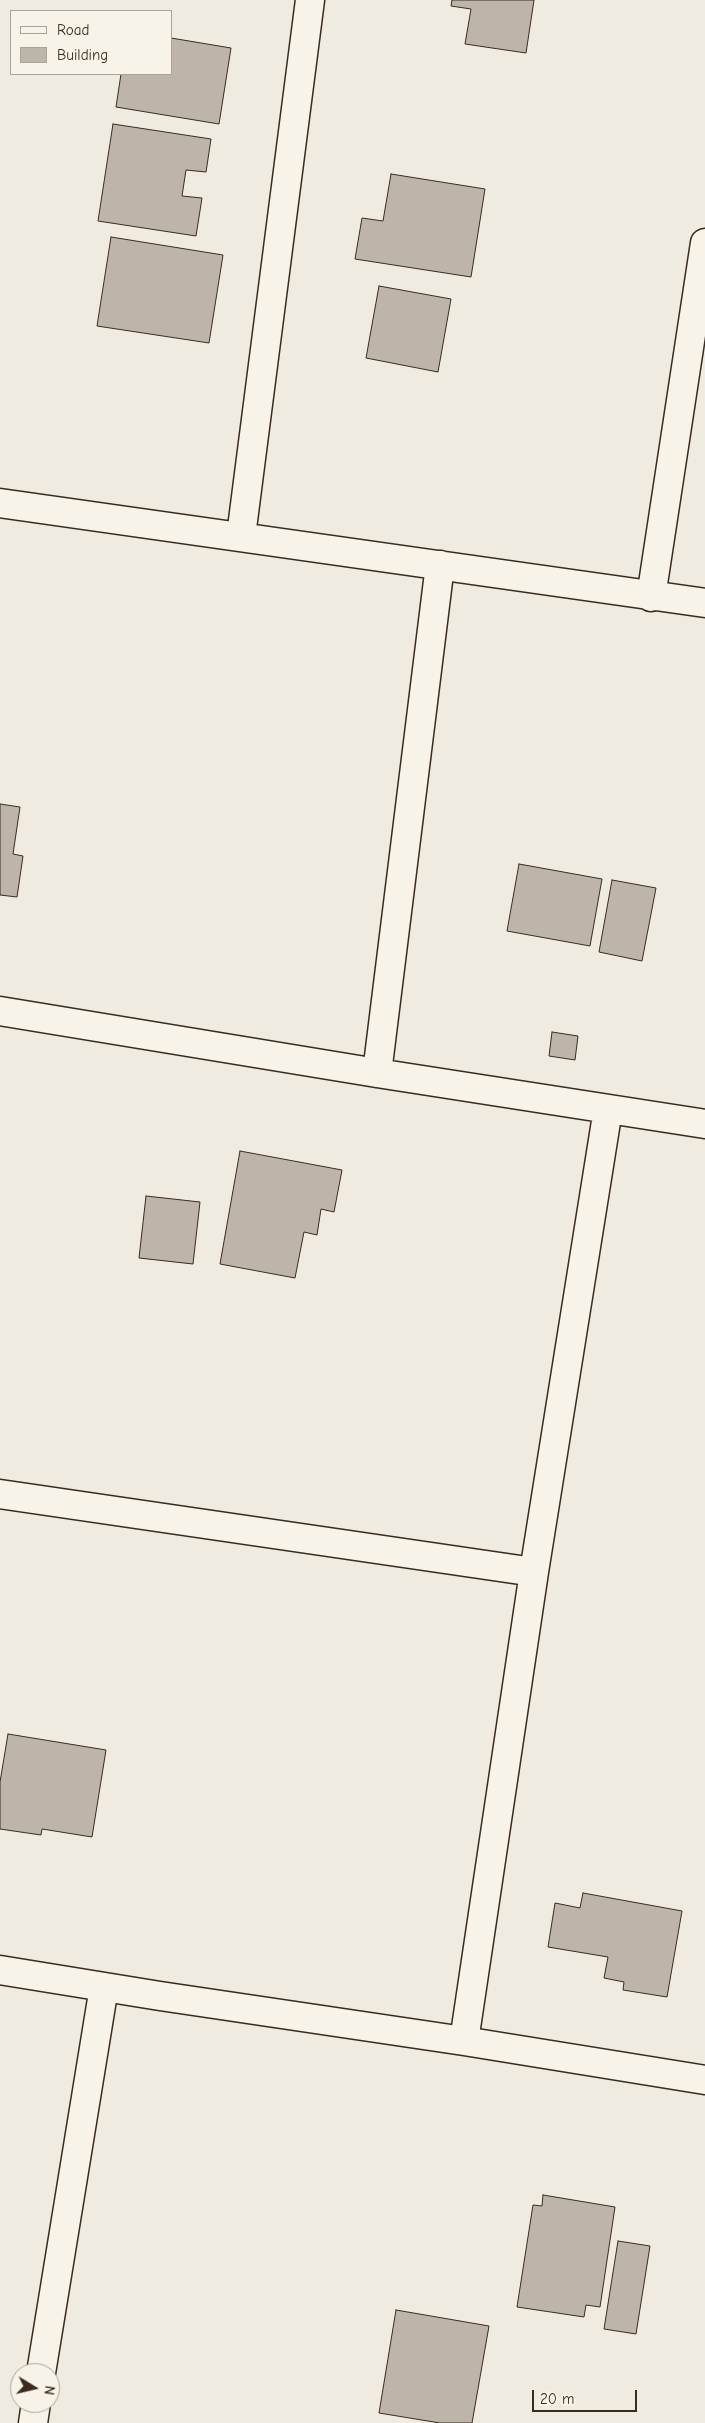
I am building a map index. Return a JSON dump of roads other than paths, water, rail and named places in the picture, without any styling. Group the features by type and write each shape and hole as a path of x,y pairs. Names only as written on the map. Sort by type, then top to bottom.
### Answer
{"street":[{"path":"241,536 310,0"},
{"path":"652,597 705,243"},
{"path":"0,503 241,536 652,597 705,603"},
{"path":"377,1073 440,566"},
{"path":"0,1012 705,1124"},
{"path":"464,2041 534,1572 608,1109"},
{"path":"0,1494 534,1572"},
{"path":"0,1970 705,2080"},
{"path":"43,2363 104,1987"}]}
